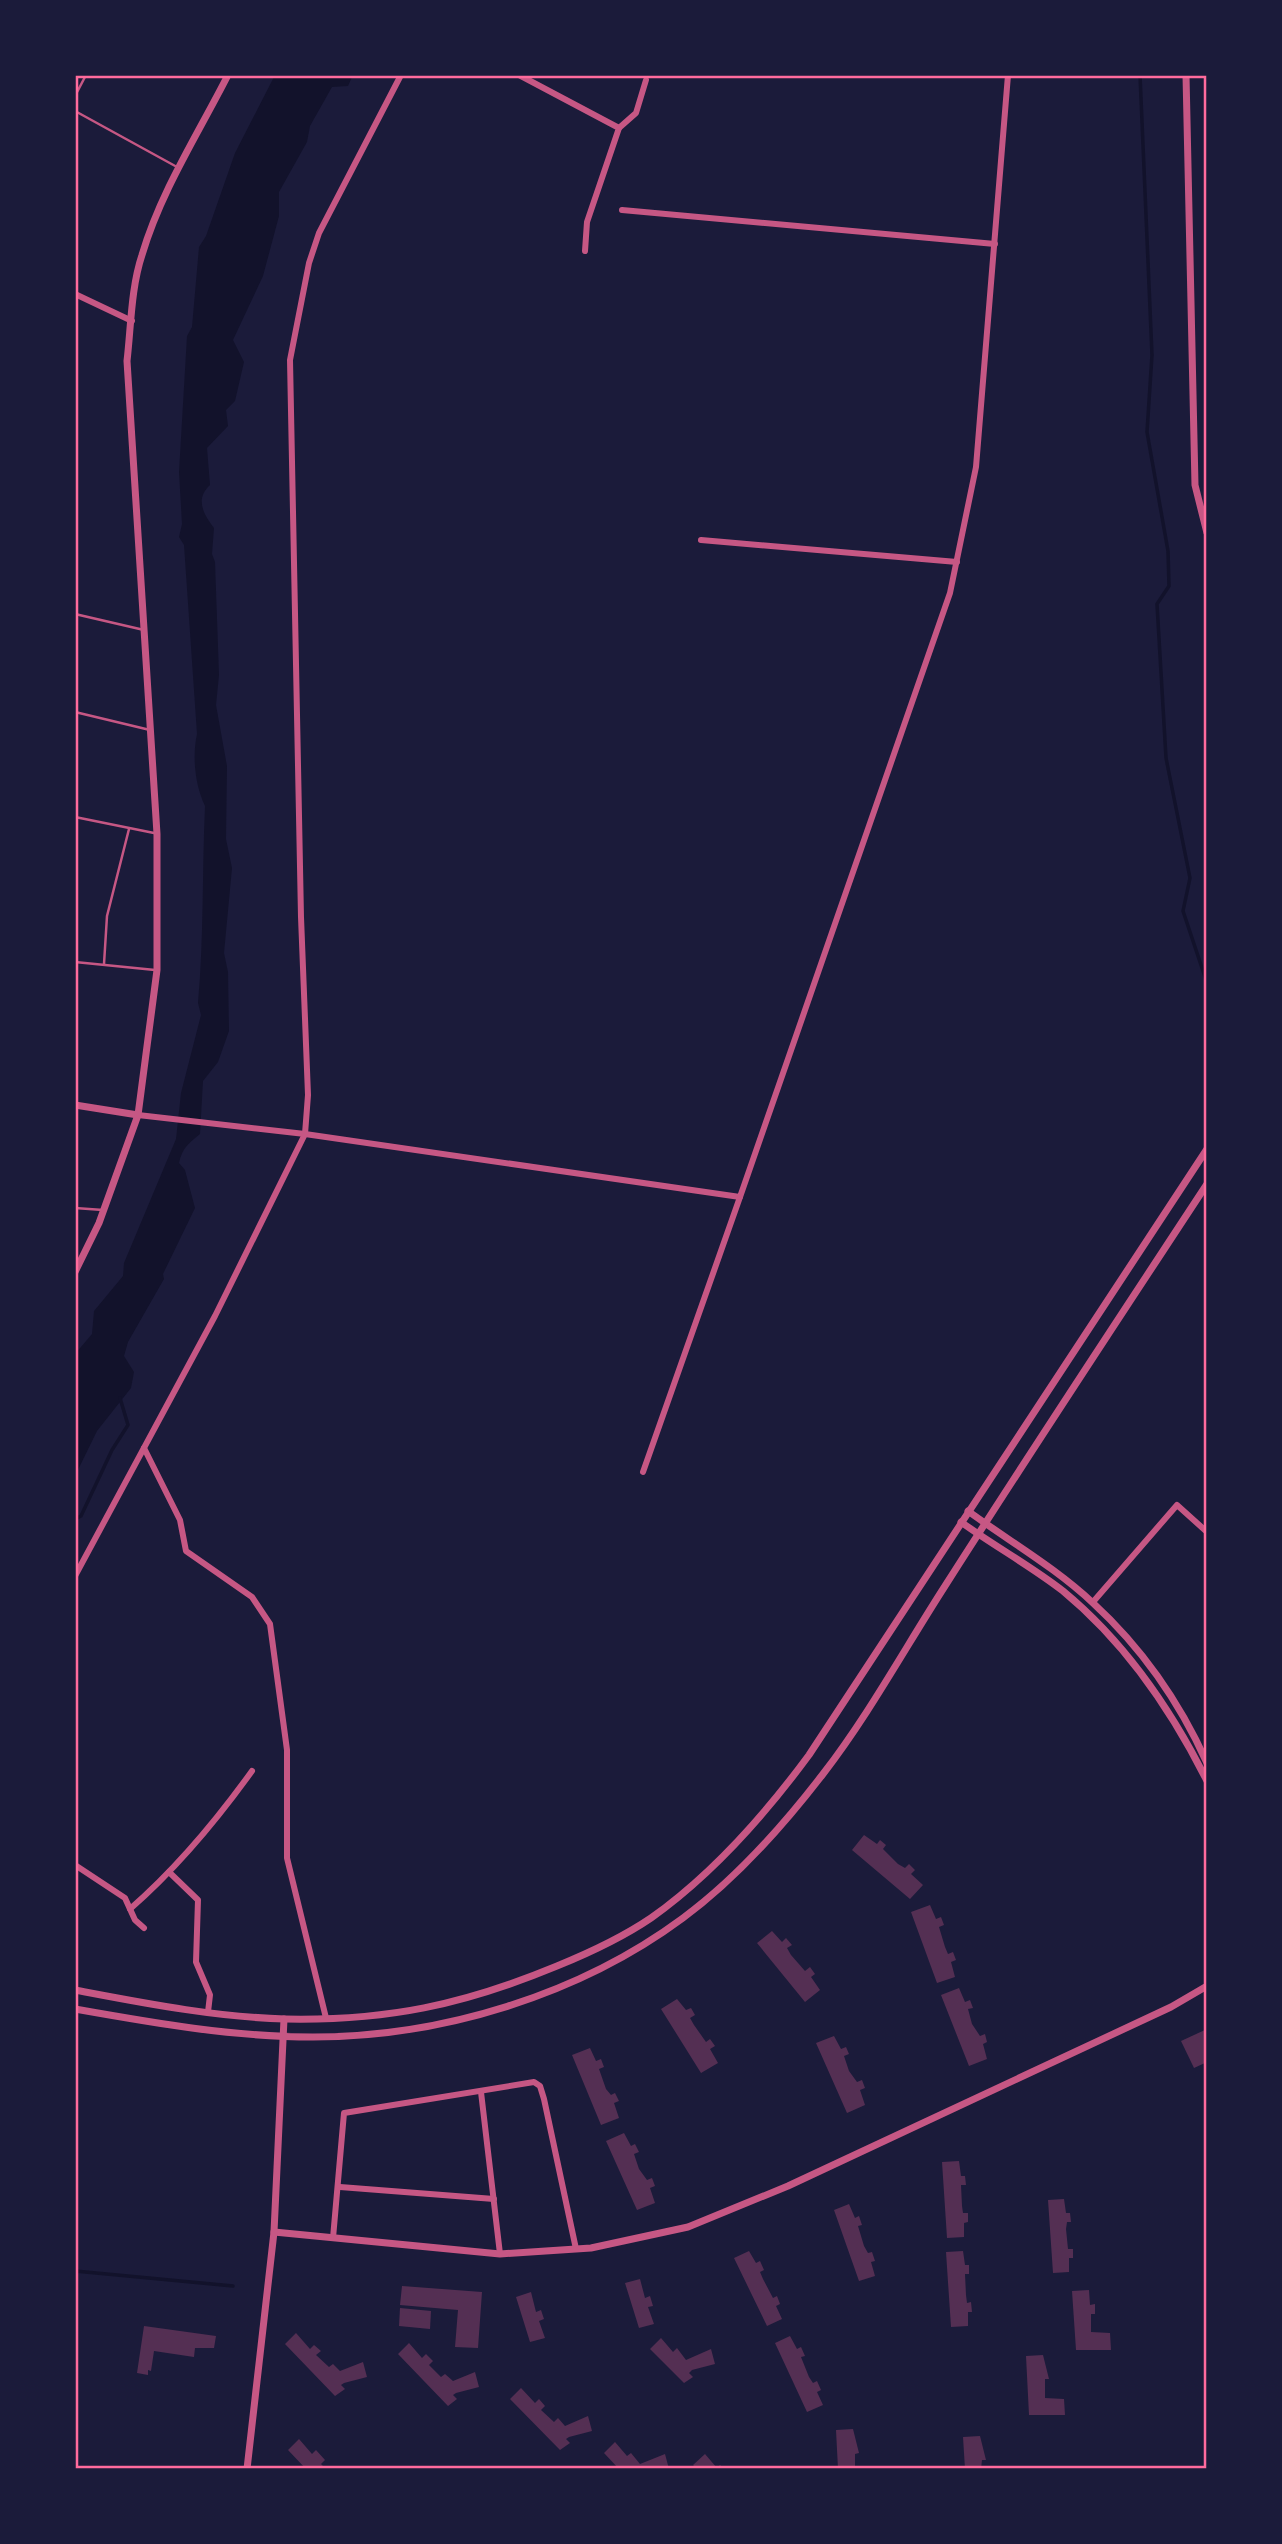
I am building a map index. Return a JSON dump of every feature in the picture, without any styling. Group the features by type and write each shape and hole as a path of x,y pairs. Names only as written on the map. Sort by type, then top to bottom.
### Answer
{"street":[{"path":"75,1272 103,1210 138,1115 157,970 157,834 127,361 132,321 141,257 160,204 228,75"},
{"path":"75,1576 215,1316 304,1134 308,1095 300,904 290,360 309,263 319,233 401,75"},
{"path":"519,75 619,128"},
{"path":"643,1472 950,593 976,467 1008,75"},
{"path":"1186,75 1195,485 1207,533"},
{"path":"584,251 587,222 619,128 636,113 646,80"},
{"path":"622,211 995,244"},
{"path":"75,294 132,321"},
{"path":"701,540 957,562"},
{"path":"75,1105 153,1117 304,1134 740,1196"},
{"path":"75,1990 208,2012 284,2019 410,2012 453,2004 504,1988 592,1950 649,1919 672,1902 720,1860 795,1773 1207,1149"},
{"path":"75,2009 194,2030 313,2037 387,2031 455,2020 509,2004 606,1967 685,1916 742,1865 825,1771 1207,1184"},
{"path":"144,1448 180,1520 186,1551 194,1560 252,1597 270,1624 287,1750 287,1858 326,2018"},
{"path":"1093,1602 1177,1505 1207,1532"},
{"path":"968,1511 1093,1602 1162,1682 1189,1723 1207,1763"},
{"path":"961,1522 1062,1590 1096,1621 1143,1674 1180,1728 1207,1781"},
{"path":"130,1909 169,1872 207,1830 252,1771"},
{"path":"75,1865 125,1898 135,1920 144,1928"},
{"path":"169,1872 198,1900 196,1962 210,1995 208,2012"},
{"path":"274,2232 500,2254 576,2249 688,2227 788,2186 1171,2007 1207,1986"},
{"path":"247,2469 274,2232 284,2019"},
{"path":"333,2238 340,2187 344,2113 538,2083 576,2249"},
{"path":"481,2092 500,2254"},
{"path":"340,2187 494,2199"}],"lane":[{"path":"75,96 86,75"},
{"path":"75,111 180,169"},
{"path":"75,614 144,630"},
{"path":"75,712 150,730"},
{"path":"75,817 157,834"},
{"path":"104,964 107,916 129,829"},
{"path":"75,962 157,970"},
{"path":"75,1208 103,1210"}],"shaded area":[{"path":"275,75 353,75 348,86 332,87 310,126 307,142 279,192 279,216 263,276 233,340 244,362 235,401 226,410 228,426 207,448 210,485 205,490 202,506 214,528 212,554 215,562 219,675 216,705 227,766 226,839 232,868 224,953 228,972 229,1031 218,1062 203,1081 200,1134 189,1143 179,1163 185,1170 195,1208 163,1274 164,1279 128,1342 124,1356 134,1372 131,1388 97,1431 75,1476 75,1354 92,1334 94,1311 123,1276 124,1263 176,1139 181,1093 201,1015 198,1003 205,806 195,771 197,734 184,545 179,537 182,524 179,472 187,336 192,327 199,247 206,236 235,153"}],"building":[{"path":"864,1835 877,1844 880,1840 886,1845 883,1849 898,1864 905,1868 909,1864 915,1870 911,1874 923,1885 910,1899 852,1850"},
{"path":"930,1905 936,1919 941,1917 944,1925 939,1927 945,1947 948,1954 953,1952 956,1960 951,1962 955,1977 937,1983 911,1912"},
{"path":"772,1931 782,1942 786,1938 792,1945 787,1948 805,1971 810,1967 815,1974 811,1977 820,1990 805,2002 757,1943"},
{"path":"959,1988 965,2002 970,2000 973,2008 968,2009 972,2024 980,2036 985,2034 987,2042 983,2044 987,2059 969,2066 941,1995"},
{"path":"677,1999 686,2010 691,2008 695,2015 690,2018 694,2025 706,2042 710,2039 715,2046 710,2049 718,2063 701,2073 661,2009"},
{"path":"1207,2029 1207,2062 1194,2068 1181,2041"},
{"path":"834,2036 841,2049 846,2047 849,2054 844,2056 849,2071 857,2082 862,2080 865,2088 860,2090 865,2105 847,2113 816,2043"},
{"path":"590,2048 596,2061 601,2059 604,2067 599,2069 606,2089 611,2095 615,2093 619,2101 614,2103 619,2118 601,2125 572,2055"},
{"path":"624,2133 631,2146 635,2144 639,2152 634,2154 639,2169 647,2180 652,2178 655,2186 650,2188 655,2203 637,2210 606,2141"},
{"path":"959,2161 961,2176 965,2176 966,2185 961,2185 962,2206 963,2213 968,2213 968,2222 964,2223 964,2237 947,2238 942,2162"},
{"path":"1064,2199 1066,2213 1070,2213 1071,2222 1067,2222 1066,2229 1068,2249 1073,2249 1073,2258 1069,2258 1069,2272 1053,2273 1048,2200"},
{"path":"849,2204 855,2218 859,2216 862,2225 858,2226 864,2246 868,2253 872,2252 875,2261 871,2262 875,2276 859,2281 834,2210"},
{"path":"749,2251 756,2263 760,2261 764,2270 760,2272 763,2279 773,2298 777,2296 780,2304 776,2306 782,2319 767,2326 734,2258"},
{"path":"963,2251 965,2265 969,2265 969,2274 965,2274 966,2295 967,2303 971,2302 972,2312 968,2312 968,2326 951,2327 946,2252"},
{"path":"640,2279 645,2298 650,2296 653,2306 648,2307 654,2324 639,2328 625,2283"},
{"path":"402,2286 482,2292 478,2348 455,2347 458,2310 400,2305"},
{"path":"1089,2290 1090,2305 1095,2304 1095,2314 1091,2314 1091,2332 1110,2333 1111,2350 1076,2350 1072,2291"},
{"path":"531,2292 536,2312 541,2310 544,2319 539,2321 545,2338 530,2342 516,2297"},
{"path":"400,2308 431,2311 430,2329 399,2326"},
{"path":"144,2326 216,2336 214,2348 195,2348 194,2357 154,2351 148,2375 137,2373"},
{"path":"296,2333 310,2349 314,2345 321,2351 316,2355 329,2367 333,2364 340,2371 363,2362 367,2377 344,2383 341,2385 345,2389 335,2396 285,2344"},
{"path":"790,2336 797,2349 801,2347 805,2356 801,2357 809,2377 813,2383 817,2381 821,2390 817,2392 823,2405 807,2412 775,2343"},
{"path":"661,2338 673,2352 677,2348 686,2360 711,2349 715,2364 692,2370 689,2373 693,2377 684,2383 650,2349"},
{"path":"409,2343 422,2358 426,2354 433,2361 429,2365 441,2377 445,2374 453,2381 475,2372 479,2387 456,2393 453,2395 457,2399 448,2406 398,2354"},
{"path":"1043,2355 1049,2379 1045,2379 1045,2398 1064,2399 1065,2415 1029,2415 1026,2356"},
{"path":"521,2388 535,2403 539,2399 545,2406 541,2410 554,2422 558,2418 565,2426 588,2416 592,2431 569,2437 566,2439 570,2443 560,2450 510,2399"},
{"path":"853,2429 859,2453 855,2454 855,2469 838,2469 836,2430"},
{"path":"980,2436 986,2460 982,2460 981,2469 965,2469 963,2437"},
{"path":"299,2439 312,2454 316,2450 325,2460 321,2464 326,2469 306,2469 288,2450"},
{"path":"615,2442 627,2456 631,2453 640,2464 665,2454 669,2469 619,2469 604,2453"},
{"path":"705,2454 717,2468 720,2465 724,2469 697,2469 693,2465"}],"waterway":[{"path":"1140,75 1152,355 1147,432 1168,551 1169,586 1157,604 1166,758 1190,878 1183,911 1207,983"},
{"path":"75,1519 81,1516 112,1450 128,1425 120,1398"},
{"path":"75,2271 233,2286"}]}
